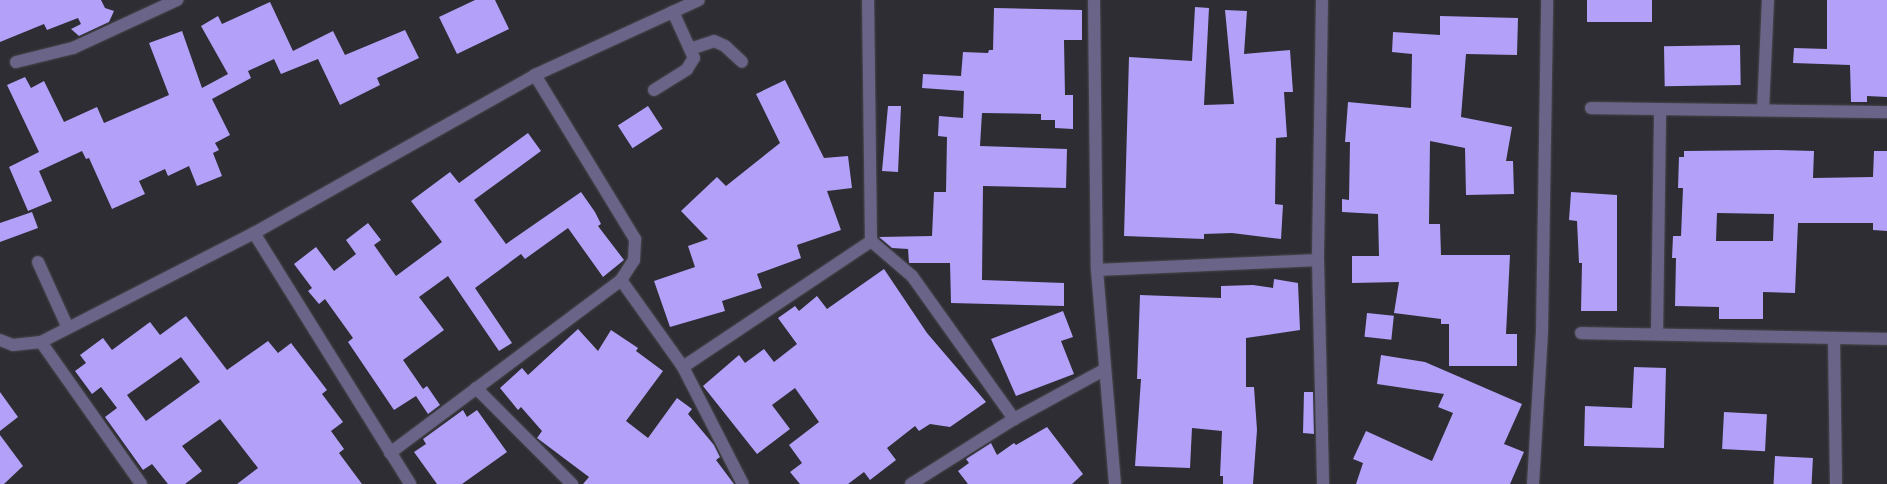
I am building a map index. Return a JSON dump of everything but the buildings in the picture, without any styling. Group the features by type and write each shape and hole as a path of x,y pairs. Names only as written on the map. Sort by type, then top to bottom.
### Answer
{"street":[{"path":"16,62 73,48 177,0"},
{"path":"0,340 13,345 41,342 254,233 535,74 699,0"},
{"path":"868,0 871,242 912,276 1014,419"},
{"path":"1094,0 1097,270 1115,484"},
{"path":"1322,0 1318,260 1323,484"},
{"path":"1533,484 1542,331 1547,0"},
{"path":"1763,110 1768,0"},
{"path":"654,90 688,68 694,58 673,12"},
{"path":"690,49 714,41 725,46 742,62"},
{"path":"390,452 621,280 634,260 635,239 535,74"},
{"path":"1591,108 1887,112"},
{"path":"1657,333 1660,110"},
{"path":"254,233 410,484"},
{"path":"683,367 871,242"},
{"path":"1097,270 1318,260"},
{"path":"38,262 68,328"},
{"path":"621,280 683,367 743,484"},
{"path":"1581,333 1887,339"},
{"path":"1834,339 1836,484"},
{"path":"41,342 141,484"},
{"path":"911,484 1014,419 1104,370"},
{"path":"476,388 572,484"}]}
